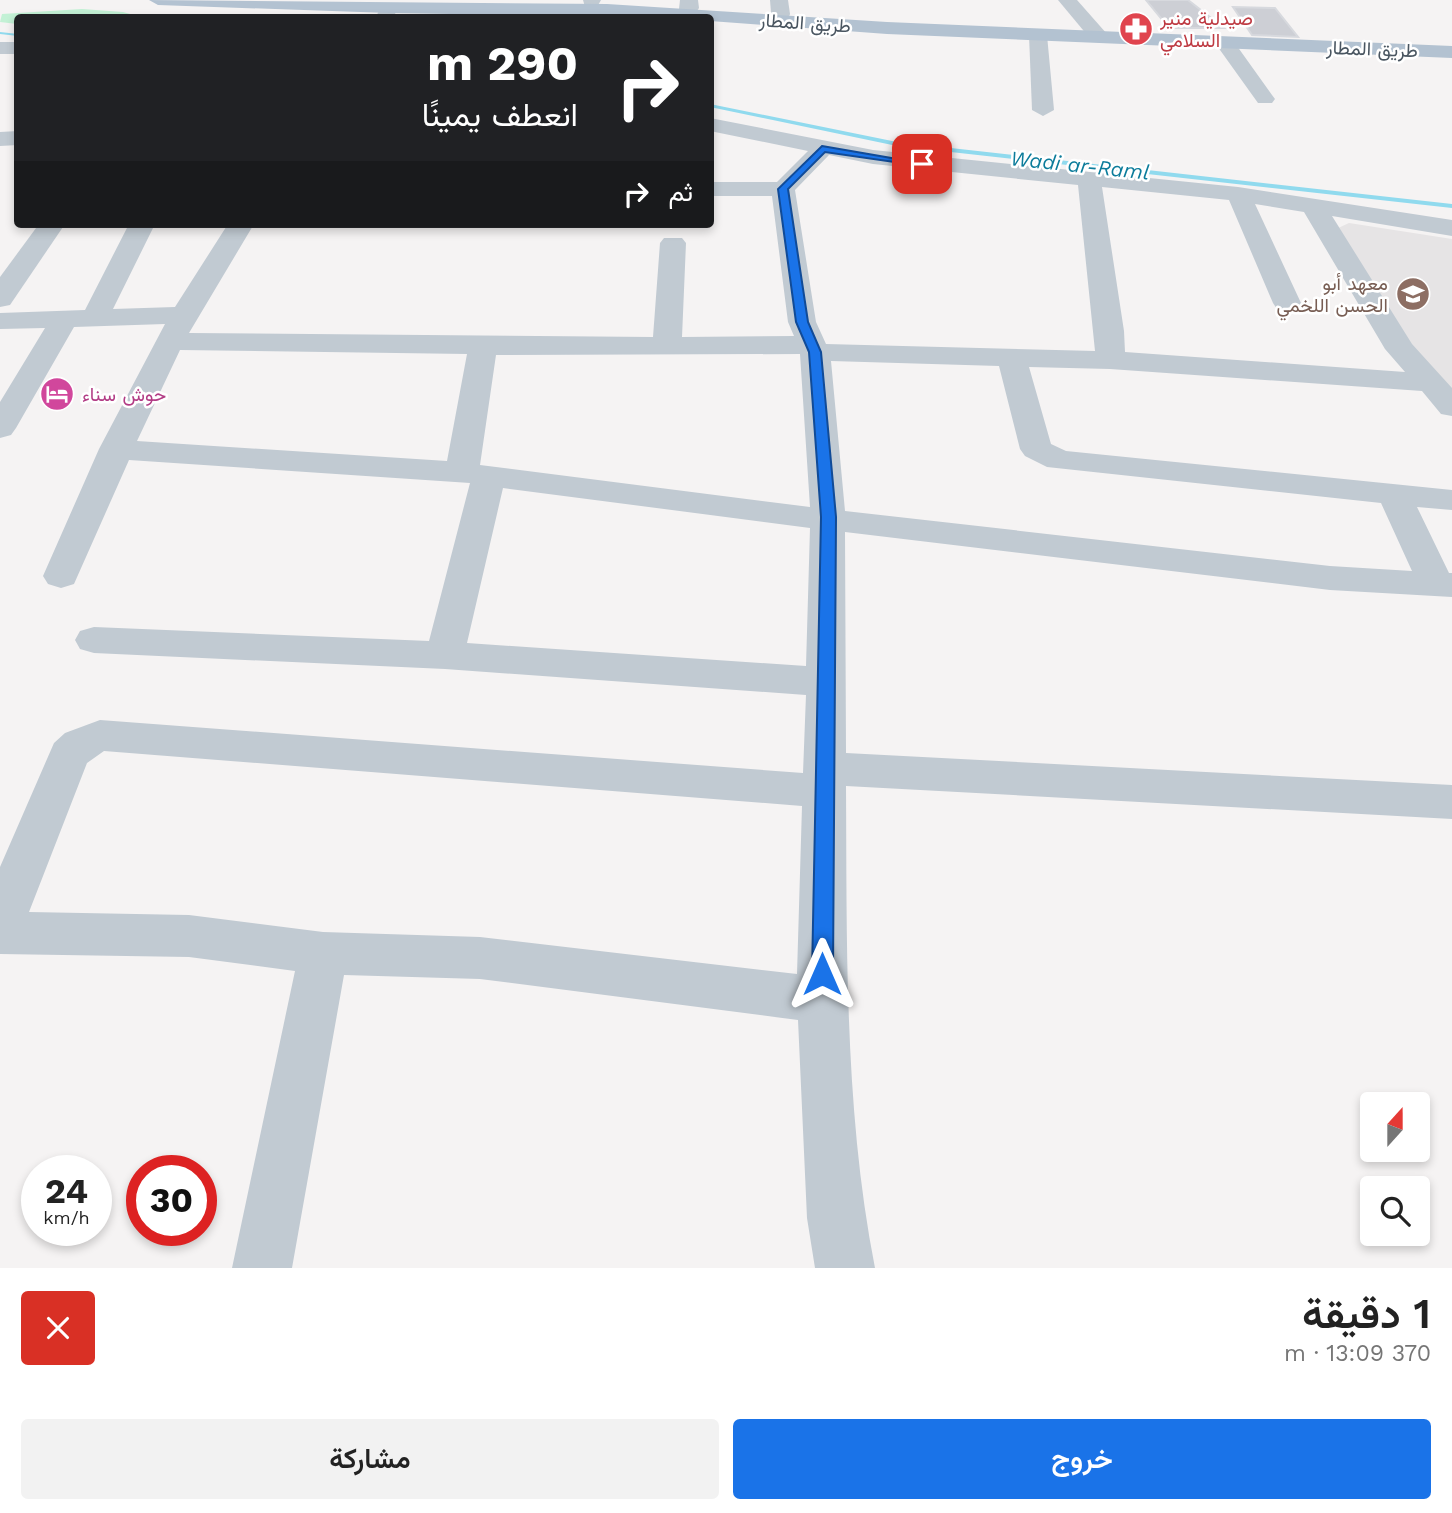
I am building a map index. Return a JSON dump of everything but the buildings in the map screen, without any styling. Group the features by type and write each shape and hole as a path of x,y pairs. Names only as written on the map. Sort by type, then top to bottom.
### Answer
{"main road":[{"name":"طريق المطار","path":"158,0 329,3 386,13 466,4 688,8 1225,43 1452,52"},
{"name":"طريق المطار","path":"512,0 603,7"},
{"name":"طريق المطار","path":"780,12 1038,35 1452,44"}],"street":[{"path":"1067,0 1098,35"},
{"path":"1038,35 1043,110"},
{"path":"1225,43 1265,99"},
{"path":"714,125 822,149 922,164 1238,194 1452,228"},
{"path":"714,189 783,189 822,149"},
{"path":"1089,179 1110,331 1110,360"},
{"path":"783,189 802,322 813,349 828,517 822,1000 836,1218 845,1268"},
{"path":"1238,194 1287,303"},
{"path":"1313,206 1400,349 1452,407"},
{"path":"49,228 26,256 1,303 65,318 95,317 177,328 483,346 667,344 1011,356 1110,360 1430,383"},
{"path":"95,317 140,228"},
{"path":"61,576 115,449 177,328 239,228"},
{"path":"667,344 673,243"},
{"path":"0,428 65,318"},
{"path":"445,656 476,474 483,346"},
{"path":"1011,356 1035,449 1043,455 1059,460 1452,500"},
{"path":"115,449 476,474 653,499 828,517 1330,578 1444,584"},
{"path":"1394,494 1444,584"},
{"path":"94,640 445,656 826,682"},
{"path":"0,924 69,754 80,744 100,735 824,780 1452,802"},
{"path":"0,933 86,932 189,936 323,953 480,958 822,1000"},
{"path":"262,1268 323,953"}],"shaded area":[{"name":"معهد أبو الحسن اللخمي","path":"1349,223 1452,239 1452,398 1407,350 1334,230"}],"green space":[{"path":"82,9 130,14 14,14 14,24 0,22 2,14"}],"waterway":[{"name":"Wadi ar-Raml","path":"0,33 14,35"},
{"name":"Wadi ar-Raml","path":"714,106 897,144 1452,206"}],"place":[{"name":"صيدلية منير السلامي","path":"1136,29"},
{"name":"معهد أبو الحسن اللخمي","path":"1413,294"},
{"name":"حوش سناء","path":"57,394"}],"route":[{"path":"822,974 828,517 815,352 802,322 783,189 822,149 922,164"}]}
